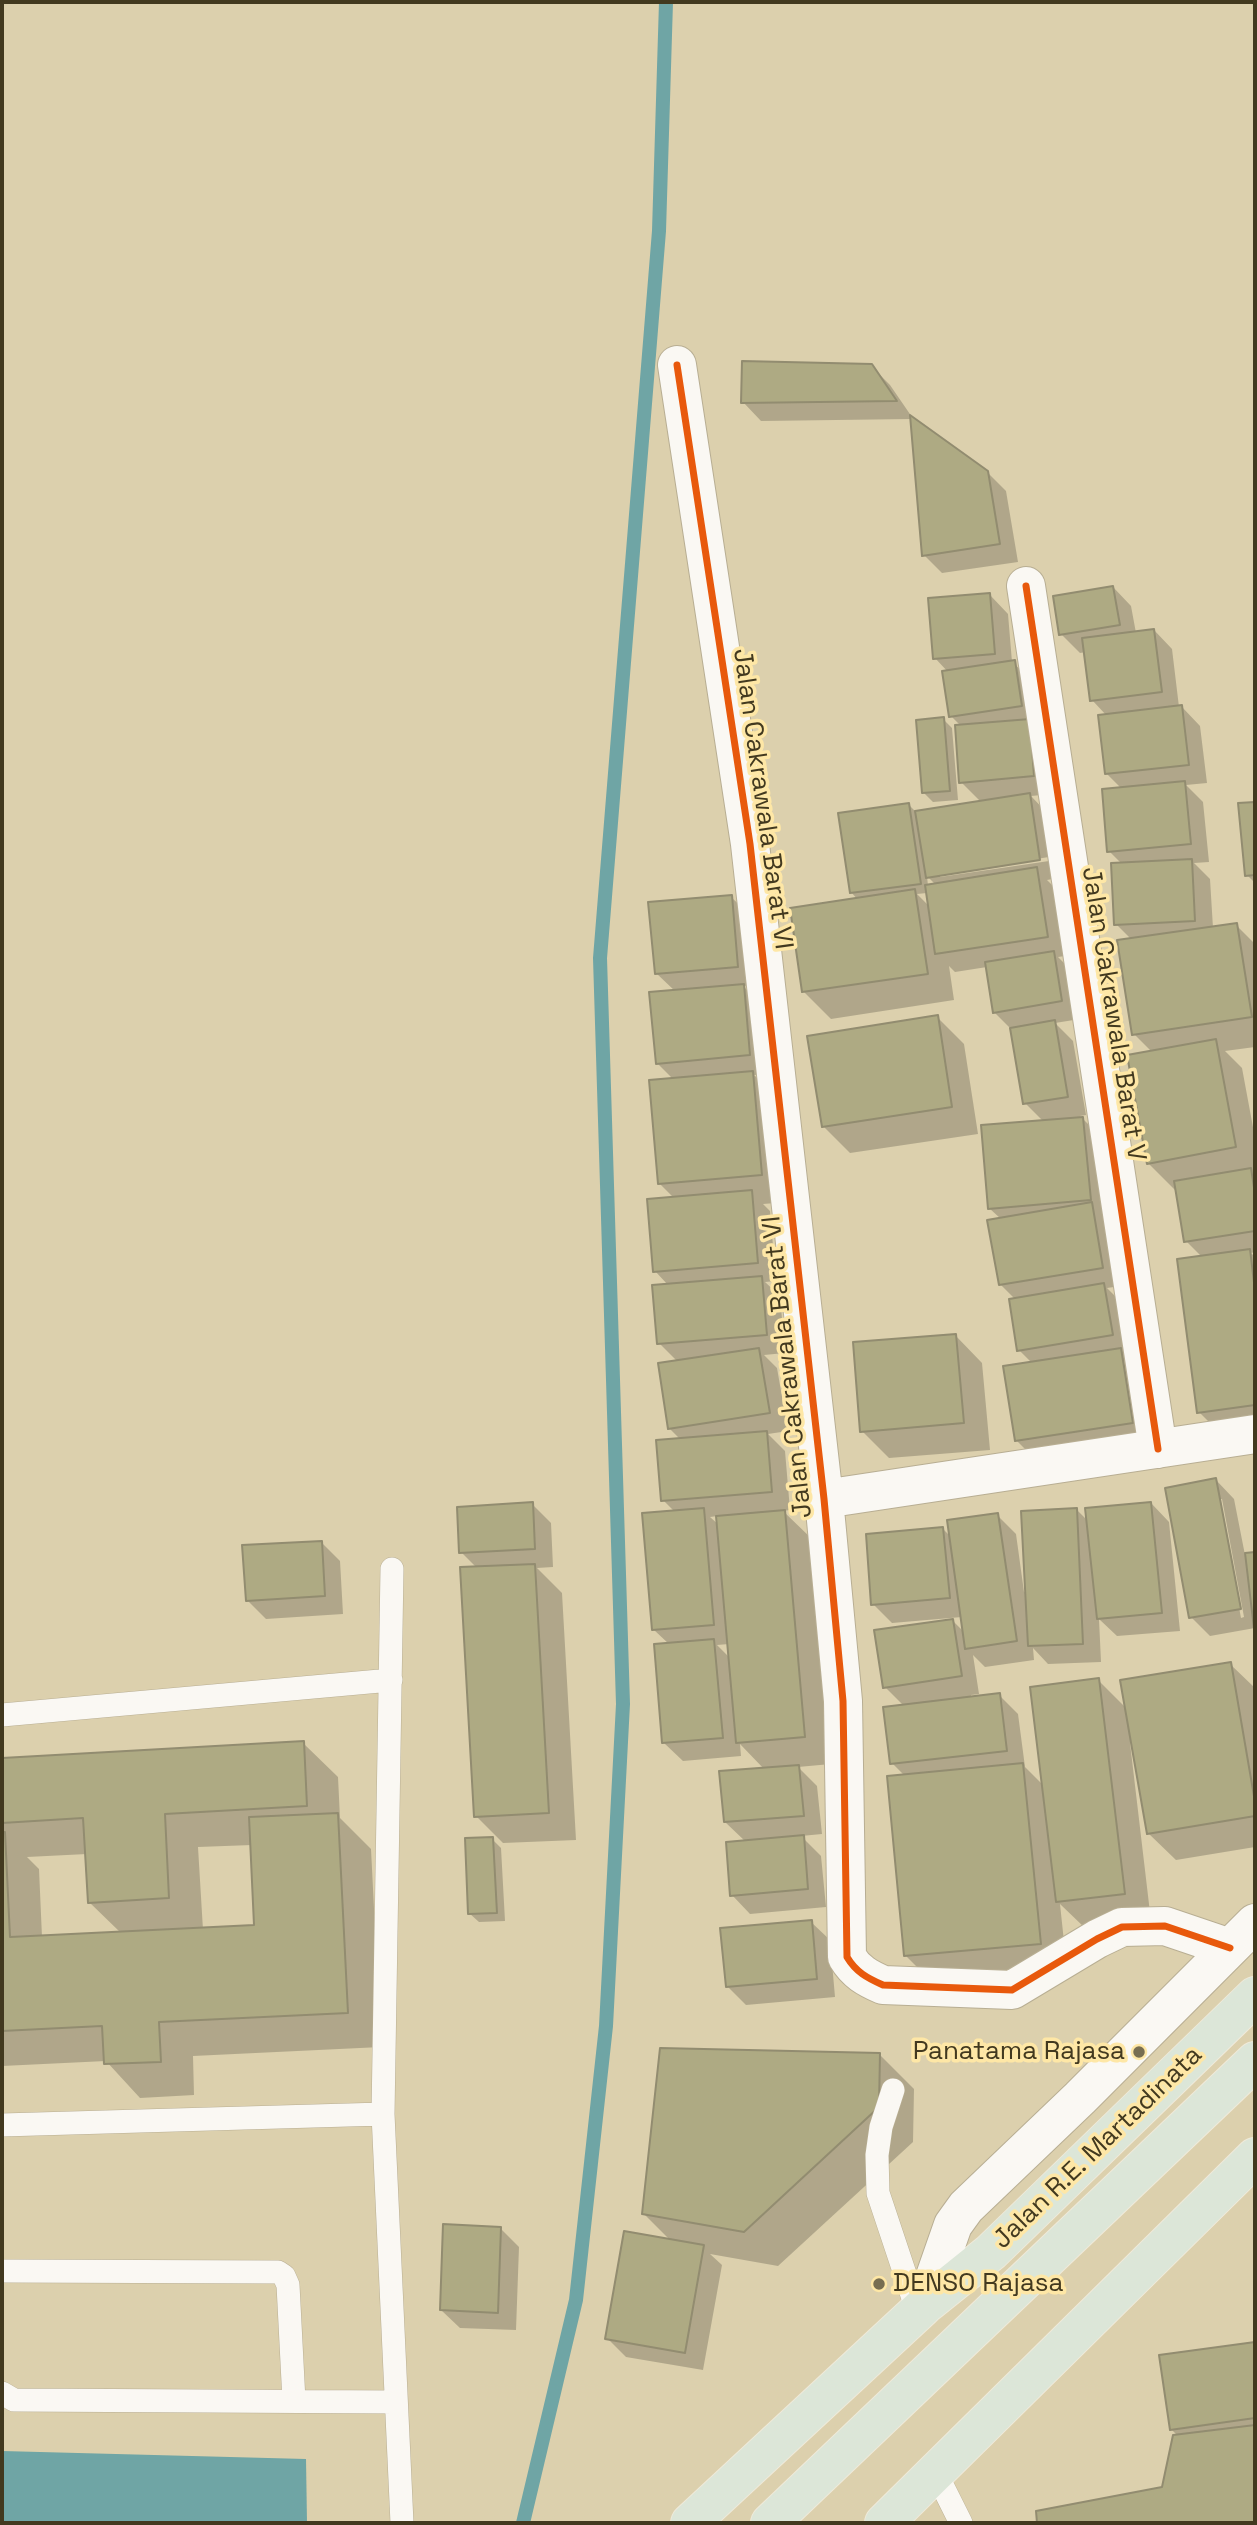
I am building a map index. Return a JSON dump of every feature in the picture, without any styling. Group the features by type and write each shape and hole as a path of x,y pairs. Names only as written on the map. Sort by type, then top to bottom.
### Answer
{"highway":[{"name":"Jalan R.E. Martadinata","path":"690,2523 921,2309 991,2252 1255,1996"},
{"path":"770,2523 1255,2061"},
{"path":"884,2523 1255,2157"}],"street":[{"name":"Jalan Cakrawala Barat VI","path":"677,365 750,844 824,1499 843,1701 847,1956 854,1969 883,1985 1012,1990 1122,1927 1165,1926 1242,1936"},
{"name":"Jalan Cakrawala Barat V","path":"1026,586 1158,1449"},
{"path":"824,1499 1255,1434"},
{"path":"921,2309 953,2225 966,2207 1242,1936"}],"lane":[{"path":"392,1569 383,2114 401,2523"},
{"path":"2,1715 391,1680"},
{"path":"893,2090 879,2136 878,2193 921,2309"},
{"path":"2,2125 383,2114"},
{"path":"2,2271 278,2272 284,2276 288,2285 294,2401"},
{"path":"2,2393 15,2400 396,2402"},
{"path":"936,2473 961,2523"}],"water":[{"path":"2,2451 306,2459 307,2523 2,2523"}],"building":[{"path":"742,361 872,364 897,401 741,403"},
{"path":"910,415 988,471 1000,544 922,556"},
{"path":"1113,586 1120,625 1059,635 1053,596"},
{"path":"990,593 995,654 933,659 928,598"},
{"path":"1154,629 1162,692 1090,701 1082,638"},
{"path":"1015,660 1022,706 949,717 942,671"},
{"path":"1182,705 1189,765 1105,774 1098,715"},
{"path":"944,717 950,791 922,793 916,720"},
{"path":"1030,719 1034,776 959,783 955,725"},
{"path":"1185,781 1191,844 1107,852 1102,789"},
{"path":"1030,793 1040,860 926,878 915,811"},
{"path":"1255,802 1255,875 1245,876 1238,803"},
{"path":"909,803 921,884 850,893 838,813"},
{"path":"1192,859 1195,921 1114,925 1111,863"},
{"path":"1037,867 1048,937 935,954 925,885"},
{"path":"915,889 928,974 802,992 790,908"},
{"path":"732,895 738,967 655,974 648,902"},
{"path":"1237,923 1252,1017 1132,1035 1117,940"},
{"path":"1054,951 1062,1001 993,1013 985,962"},
{"path":"744,984 750,1055 656,1064 649,992"},
{"path":"938,1015 952,1107 822,1127 807,1036"},
{"path":"1055,1020 1068,1097 1023,1104 1010,1028"},
{"path":"1216,1039 1236,1147 1147,1164 1127,1055"},
{"path":"753,1071 762,1175 658,1184 649,1080"},
{"path":"1083,1117 1091,1200 988,1209 981,1125"},
{"path":"1251,1168 1255,1194 1255,1231 1184,1242 1174,1181"},
{"path":"752,1190 758,1263 653,1272 647,1199"},
{"path":"1092,1202 1103,1268 999,1285 987,1220"},
{"path":"1250,1249 1255,1291 1255,1405 1197,1413 1177,1259"},
{"path":"762,1276 767,1335 657,1344 652,1285"},
{"path":"1104,1283 1113,1335 1017,1351 1009,1299"},
{"path":"956,1334 964,1423 860,1432 853,1342"},
{"path":"759,1348 770,1413 668,1429 658,1363"},
{"path":"1121,1348 1133,1423 1015,1441 1003,1366"},
{"path":"767,1431 772,1492 661,1501 656,1440"},
{"path":"1216,1478 1241,1609 1189,1618 1165,1488"},
{"path":"533,1502 535,1549 459,1553 457,1507"},
{"path":"1151,1502 1162,1613 1097,1619 1085,1508"},
{"path":"704,1508 714,1625 652,1630 642,1513"},
{"path":"1077,1508 1083,1644 1028,1646 1021,1511"},
{"path":"785,1510 805,1737 736,1743 716,1516"},
{"path":"998,1513 1017,1641 965,1649 947,1520"},
{"path":"943,1527 950,1598 871,1605 866,1534"},
{"path":"322,1541 325,1596 246,1601 242,1545"},
{"path":"1255,1552 1255,1637 1245,1553"},
{"path":"535,1564 549,1813 474,1817 460,1567"},
{"path":"953,1619 962,1676 883,1688 874,1630"},
{"path":"714,1639 723,1738 662,1743 654,1644"},
{"path":"1231,1662 1255,1802 1255,1816 1147,1834 1120,1680"},
{"path":"1099,1678 1125,1894 1056,1902 1030,1687"},
{"path":"1000,1693 1007,1751 890,1764 883,1707"},
{"path":"304,1741 307,1806 165,1814 169,1898 88,1903 83,1818 2,1823 2,1758"},
{"path":"1023,1763 1041,1944 904,1956 887,1776"},
{"path":"799,1765 804,1816 724,1822 719,1771"},
{"path":"338,1813 348,2013 159,2022 161,2062 104,2064 102,2026 2,2031 2,1832 5,1832 10,1937 254,1925 249,1817"},
{"path":"804,1835 808,1889 730,1896 726,1842"},
{"path":"493,1837 497,1913 468,1914 465,1838"},
{"path":"812,1920 817,1979 726,1987 720,1928"},
{"path":"660,2048 880,2053 879,2107 744,2232 642,2214"},
{"path":"443,2224 501,2227 498,2313 440,2310"},
{"path":"624,2231 704,2245 685,2353 605,2339"},
{"path":"1255,2342 1255,2418 1170,2430 1159,2355"},
{"path":"1255,2425 1255,2523 1037,2523 1036,2511 1162,2487 1173,2435"}],"waterway":[{"path":"523,2523 576,2300 606,2026 623,1704 600,958 659,231 666,2"}],"cycle path":[{"path":"677,365 750,844 824,1499 843,1701 847,1957 862,1974 883,1985 1012,1990 1122,1927 1165,1926 1230,1948"},
{"path":"1026,586 1158,1449"}],"place":[{"name":"Panatama Rajasa","path":"1139,2052"},
{"name":"DENSO Rajasa","path":"879,2284"}]}
